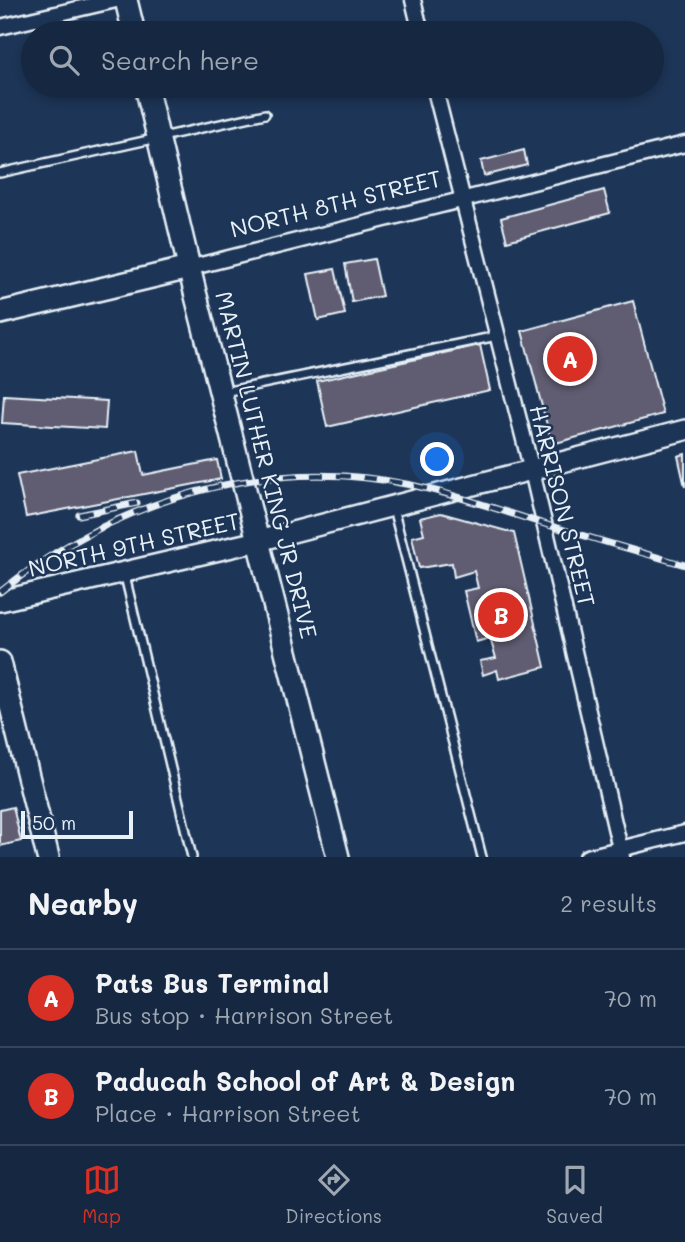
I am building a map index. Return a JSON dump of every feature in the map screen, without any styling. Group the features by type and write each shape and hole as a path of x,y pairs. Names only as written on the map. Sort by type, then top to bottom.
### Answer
{"main road":[{"path":"126,0 131,21"},
{"name":"MARTIN LUTHER KING JR DRIVE","path":"149,98 220,393 338,857"},
{"name":"NORTH 8TH STREET","path":"0,313 189,268"},
{"path":"0,663 48,857"}],"street":[{"path":"26,21 116,0"},
{"path":"413,0 418,21"},
{"path":"0,27 21,22"},
{"name":"HARRISON STREET","path":"437,98 532,471 621,853"},
{"name":"NORTH 8TH STREET","path":"189,268 685,144"},
{"name":"NORTH 9TH STREET","path":"0,601 258,541 685,430"},
{"path":"587,857 621,853 685,832"}],"lane":[{"path":"0,173 265,114"},
{"path":"220,393 497,336"},
{"path":"392,505 482,857"},
{"path":"124,571 192,857"}],"building":[{"path":"524,150 527,165 484,176 481,161"},
{"path":"604,190 610,213 507,241 501,218"},
{"path":"374,259 382,296 352,302 345,264"},
{"path":"335,269 345,314 318,320 308,274"},
{"path":"633,301 663,414 552,444 522,331"},
{"path":"480,345 490,390 327,427 317,381"},
{"path":"4,395 107,401 105,429 2,423"},
{"path":"138,451 143,475 217,460 221,479 26,517 17,475"},
{"path":"685,454 685,487 678,456"},
{"path":"441,513 514,533 545,667 499,679 497,670 483,675 480,661 496,658 490,638 476,642 464,591 478,588 474,571 454,577 452,563 419,568 412,537 424,534 420,518"},
{"path":"13,807 21,841 0,846 0,810"}],"railway":[{"path":"0,592 45,560 92,532 142,510 194,492 247,481 301,476 356,477 411,485 685,565"},
{"path":"79,515 137,503"}],"place":[{"name":"Pats Bus Terminal","path":"570,359"},
{"name":"Paducah School of Art & Design","path":"501,615"}]}
